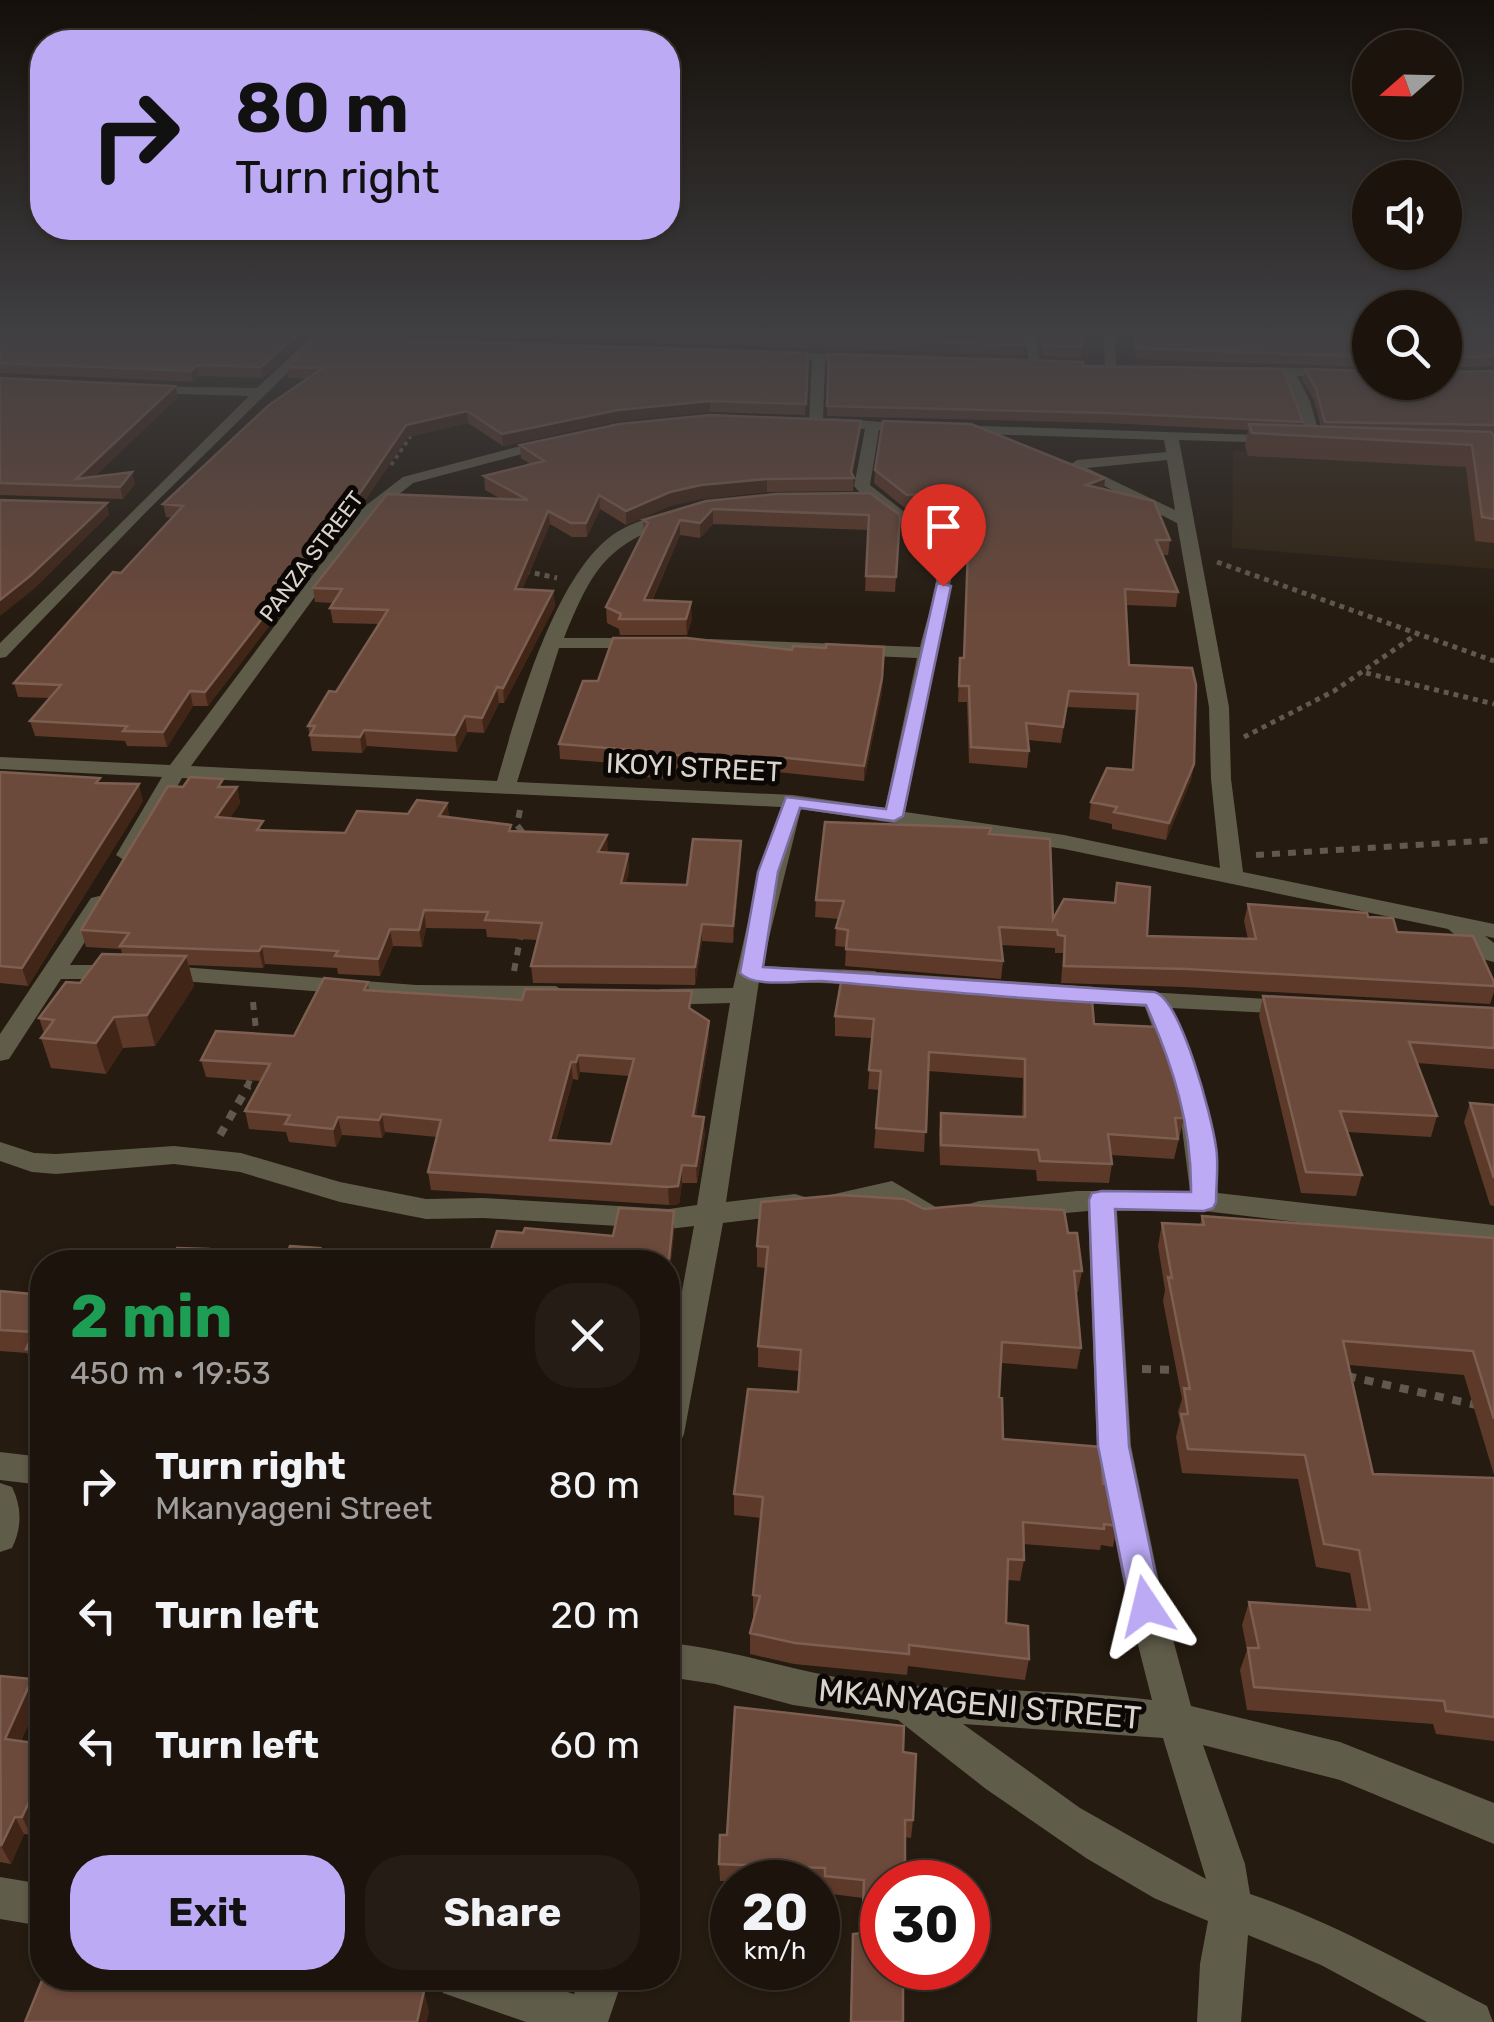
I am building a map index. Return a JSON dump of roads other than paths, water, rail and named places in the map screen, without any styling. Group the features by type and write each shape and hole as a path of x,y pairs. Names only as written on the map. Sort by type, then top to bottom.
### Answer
{"street":[{"path":"0,653 132,507 217,428"},
{"path":"872,428 862,486 922,529 937,548 945,570 894,816"},
{"path":"1053,458 1174,446 1322,440 1316,428"},
{"path":"944,429 1174,446"},
{"path":"998,432 1187,522"},
{"name":"PANZA STREET","path":"0,1053 175,773 325,570 386,496 408,480 442,468 573,438"},
{"path":"1174,446 1189,553 1220,707 1232,866"},
{"path":"843,500 877,499"},
{"path":"516,789 553,643 582,586 618,539 701,509"},
{"path":"553,643 679,643 928,653"},
{"name":"IKOYI STREET","path":"0,763 792,802 1232,866 1494,931"},
{"path":"680,1371 768,872 792,802"},
{"path":"1454,922 1494,955"},
{"path":"53,972 237,976 416,992 575,995"},
{"path":"631,997 749,984 901,981"},
{"path":"1036,994 1310,1007"},
{"path":"1154,998 1180,1055 1204,1148 1204,1202"},
{"path":"0,1150 32,1162 56,1164 141,1156 205,1159 273,1170 340,1192 426,1209 484,1208 669,1218 854,1201 892,1190 922,1216 1102,1200 1204,1202 1494,1235"},
{"name":"MKANYAGENI STREET","path":"1102,1200 1114,1446 1146,1606 1176,1721 1225,1864 1230,1910 1221,1964 1219,2022"},
{"path":"0,1466 30,1470"},
{"path":"0,1497 0,1537"},
{"name":"MKANYAGENI STREET","path":"680,1662 713,1666 792,1688 906,1703 1176,1721"},
{"path":"906,1703 965,1751 1123,1857 1230,1910 1288,1929 1472,2022"},
{"path":"1176,1721 1275,1741 1349,1763 1440,1798 1494,1824"},
{"path":"0,1898 30,1904"},
{"path":"494,1990 586,2021 597,1990"}]}
